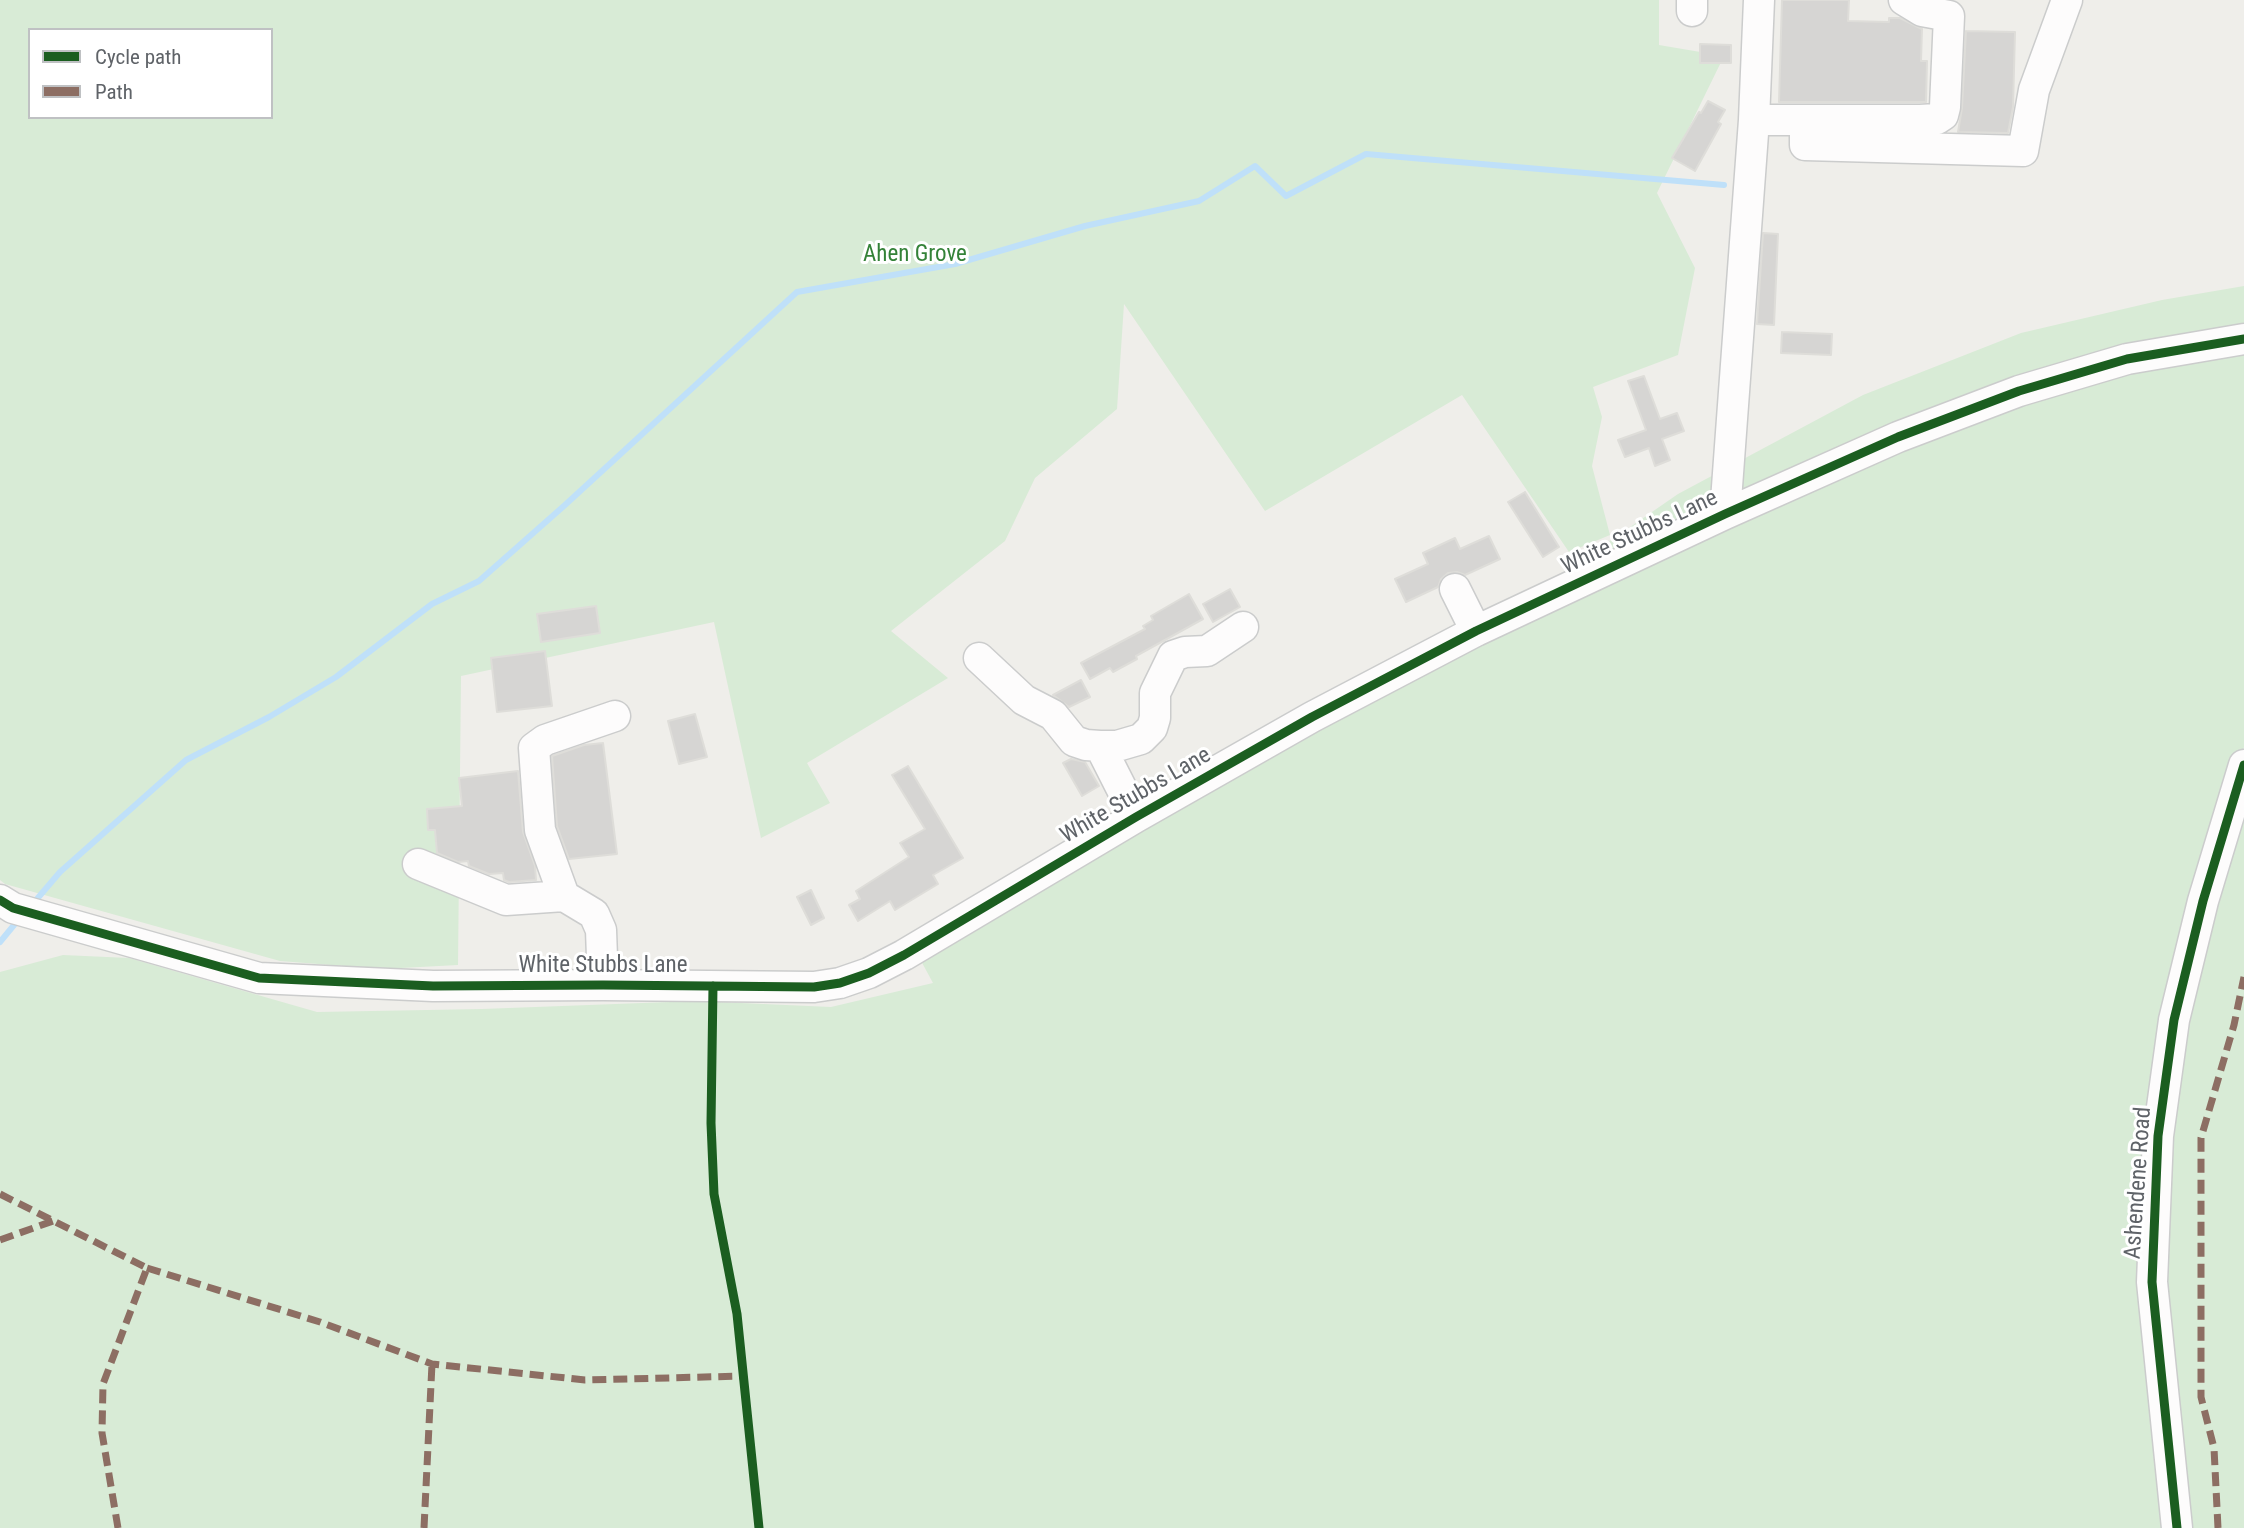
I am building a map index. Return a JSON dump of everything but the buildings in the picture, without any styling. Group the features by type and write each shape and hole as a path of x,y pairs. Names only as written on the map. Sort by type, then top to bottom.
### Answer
{"street":[{"path":"1725,514 1754,120 1759,0"},
{"path":"1754,120 1937,119 1945,107 1949,16 1922,11 1904,0"},
{"path":"1805,120 1805,145 2023,151 2034,90 2067,0"},
{"name":"White Stubbs Lane","path":"0,900 13,908 259,978 433,986 814,987 840,983 904,955 1136,817 1312,717 1476,631 1725,514 1898,437 2019,391 2127,359 2244,339"},
{"path":"1455,589 1476,631"},
{"path":"979,658 1024,700 1053,715 1074,741 1086,745 1117,746 1141,739 1152,728 1155,718 1155,693 1173,656 1185,652 1207,651 1243,627"},
{"path":"564,896 540,830 534,748 545,740 615,716"},
{"path":"1100,746 1136,817"},
{"name":"Ashendene Road","path":"2177,1528 2152,1282 2158,1136 2174,1020 2203,901 2244,765"},
{"path":"418,864 506,900 564,896 594,914 601,930 603,985"}],"green space":[{"name":"Ahen Grove","path":"0,0 1659,0 1659,45 1724,56 1657,193 1695,268 1678,355 1593,387 1602,417 1592,466 1610,535 1569,552 1462,395 1265,511 1124,304 1117,409 1035,478 1005,541 891,631 948,678 807,763 830,803 761,838 714,622 461,676 458,965 382,969 280,961 5,884 0,880"},
{"path":"2244,286 2244,325 1645,537 1568,570 1678,494 1863,395 2021,333 2162,300"},
{"path":"2244,351 2244,747 2178,968 2157,1073 2166,1528 0,1528 0,972 63,955 129,958 317,1012 696,1001 831,1007 933,983 920,959 1394,685 1896,444 2100,374"},
{"path":"2244,791 2244,1528 2184,1528 2160,1266 2164,1157 2185,1016"}],"waterway":[{"path":"31,906 60,872 186,760 269,717 336,677 432,604 479,581 797,292 955,264 1085,226 1199,201 1255,166 1286,196 1366,154 1724,185"},
{"path":"0,942 19,919"}],"marked path":[{"path":"2218,1528 2214,1448 2201,1397 2201,1138 2234,1025 2244,977"},
{"path":"0,1194 147,1268 103,1384 102,1433 118,1528"},
{"path":"0,1240 53,1221"},
{"path":"147,1268 320,1322 432,1364 585,1380 744,1376"},
{"path":"424,1528 432,1364"}],"cycle path":[{"path":"0,900 13,908 259,978 433,986 814,987 840,983 869,973 904,955 1136,817 1312,717 1476,631 1725,514 1898,437 2019,391 2127,359 2244,339"},
{"path":"2177,1528 2152,1282 2158,1136 2174,1020 2203,901 2244,765"},
{"path":"713,986 711,1123 714,1194 737,1314 759,1528"}]}
